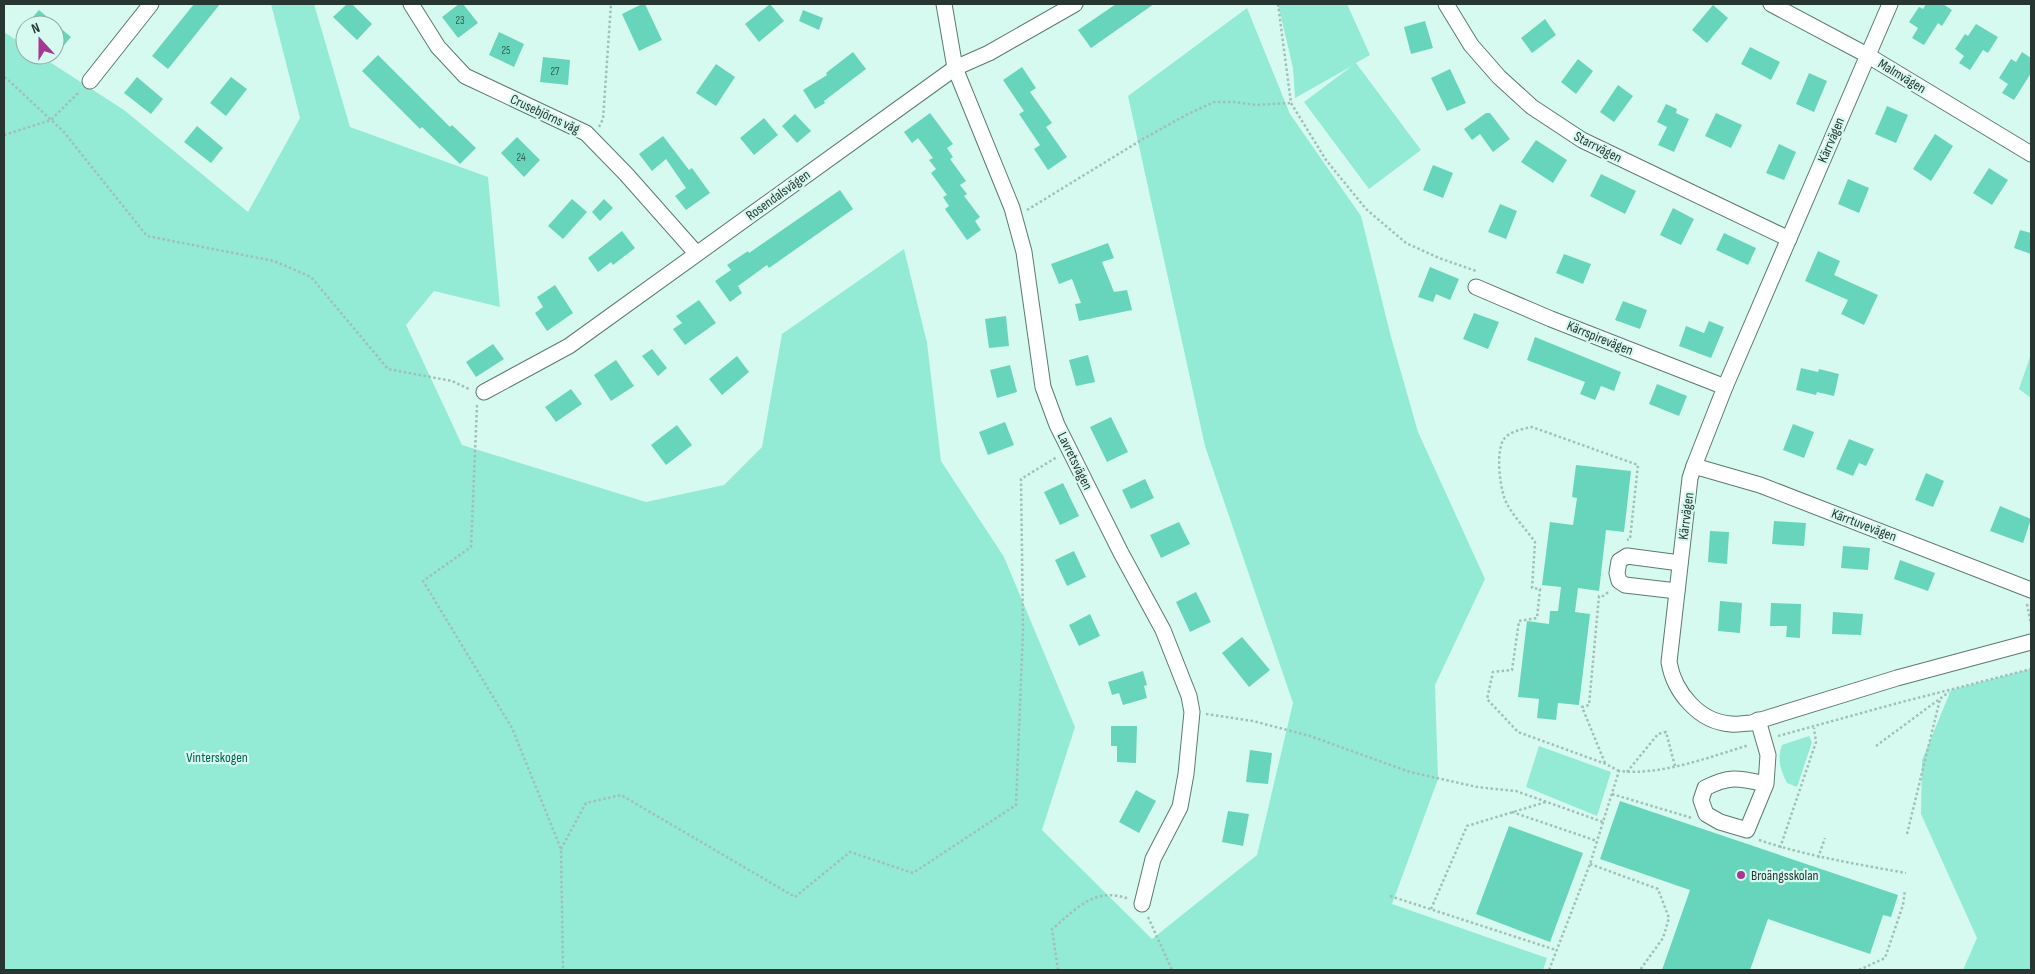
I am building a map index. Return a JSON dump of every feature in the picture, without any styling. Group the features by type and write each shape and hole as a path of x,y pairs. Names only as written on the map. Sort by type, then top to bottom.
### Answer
{"street":[{"path":"90,81 151,4"},
{"name":"Crusebjörns väg","path":"411,4 438,47 465,76 586,133 696,253"},
{"name":"Lavretsvägen","path":"944,4 955,68 1012,208 1024,252 1043,387 1057,425 1121,553 1163,630 1189,696 1192,712 1186,774 1180,807 1153,859 1142,904"},
{"name":"Rosendalsvägen","path":"481,393 569,346 955,68 989,53 1075,4"},
{"name":"Starrvägen","path":"1446,4 1471,45 1499,77 1532,107 1582,140 1789,239"},
{"name":"Malmvägen","path":"1771,4 1867,55 2031,154"},
{"name":"Kärrvägen","path":"1890,4 1725,387 1690,478 1669,662 1671,675 1680,690 1700,713 1712,720 1732,725 1758,720 1897,678 2031,642"},
{"name":"Kärrspirevägen","path":"1476,287 1551,319 1725,387"},
{"name":"Kärrtuvevägen","path":"1694,466 1760,486 2030,594"},
{"path":"1677,591 1625,585 1619,581 1617,573 1619,561 1627,556 1680,563"},
{"path":"1758,720 1768,755 1766,784"}],"path":[{"path":"594,140 603,120 611,4"},
{"path":"1278,4 1291,103 1326,160 1366,209 1406,243 1438,258 1482,273 1476,287"},
{"path":"4,78 63,130 147,236 274,261 311,276 388,369 452,381 481,393 471,547 423,581 512,728 561,849 563,970"},
{"path":"4,135 52,120 90,81"},
{"path":"1014,217 1086,176 1143,139 1214,102 1256,105 1291,103"},
{"path":"1620,542 1630,539 1638,465 1532,427 1516,431 1504,440 1499,457 1500,476 1506,503 1535,542 1532,588 1540,589 1537,618 1519,621 1512,670 1493,672 1487,699 1518,732 1606,764 1619,771 1627,772 1675,766 1898,703 2031,669"},
{"path":"561,849 586,803 621,795 795,897 850,852 913,873 1016,804 1023,630 1021,478 1070,450"},
{"path":"1606,764 1582,707 1589,705 1598,596 1603,596 1610,590"},
{"path":"2030,594 2027,603 2031,624"},
{"path":"1876,746 1951,690"},
{"path":"1907,834 1940,699"},
{"path":"1192,712 1253,721 1310,736 1410,772 1477,787 1516,791 1602,822"},
{"path":"1780,848 1816,742 1814,728"},
{"path":"1627,772 1658,734 1666,732 1675,766"},
{"path":"1549,970 1590,864 1619,771"},
{"path":"1431,909 1467,826 1547,802"},
{"path":"1511,812 1597,841"},
{"path":"1818,858 1825,838"},
{"path":"1590,864 1658,889 1669,918 1663,938 1640,970"},
{"path":"1859,970 1885,958 1903,905 1905,890"},
{"path":"1058,970 1052,929 1088,899 1117,895 1142,904 1172,970"},
{"path":"1390,896 1556,950"}],"green space":[{"name":"Vinterskogen","path":"271,4 314,4 350,127 488,177 500,307 434,291 406,325 462,445 646,502 724,485 762,447 782,334 904,249 927,343 941,461 1004,557 1075,727 1042,830 1152,939 1257,855 1293,703 1205,446 1128,96 1247,8 1290,114 1361,216 1391,337 1418,432 1485,579 1435,685 1438,779 1392,904 1547,958 1543,970 4,970 4,32 15,39 15,65 54,65 124,110 248,212 300,118"},
{"path":"1278,4 1347,4 1370,55 1356,63 1421,150 1369,189 1304,102 1352,66 1295,98 1293,68"},
{"path":"2031,354 2031,398 2019,389"},
{"path":"2031,669 2031,970 1963,970 1977,938 1921,814 1922,760 1951,690"},
{"path":"1809,736 1812,742 1797,787 1787,783 1781,769 1780,750 1782,745"},
{"path":"1539,746 1611,772 1597,816 1526,787"}],"building":[{"path":"194,4 220,4 168,69 152,56"},
{"path":"347,4 352,4 372,24 357,40 333,17"},
{"path":"459,4 463,4 478,23 458,38 442,17"},
{"path":"645,4 662,40 639,51 622,14"},
{"path":"770,4 784,21 759,42 745,24"},
{"path":"1116,4 1154,4 1091,48 1078,30"},
{"path":"1926,4 1943,4 1952,10 1942,26 1938,23 1924,45 1912,38 1918,28 1909,22 1919,7 1923,9"},
{"path":"1713,5 1728,18 1707,43 1692,30"},
{"path":"39,10 45,15 35,15"},
{"path":"803,10 823,18 819,30 799,21"},
{"path":"1545,19 1556,35 1532,53 1521,38"},
{"path":"1425,21 1433,48 1411,54 1404,27"},
{"path":"1976,24 1998,37 1988,53 1983,50 1970,70 1959,63 1964,56 1955,49 1965,34 1968,36"},
{"path":"65,32 71,37 65,44"},
{"path":"499,32 524,44 514,67 489,55"},
{"path":"1750,47 1780,62 1771,80 1741,64"},
{"path":"853,52 866,69 815,109 803,90 827,75 826,73"},
{"path":"2022,52 2031,58 2031,73 2014,100 2002,93 2008,84 1999,78 2011,59 2016,62"},
{"path":"378,55 450,127 452,125 476,148 460,164 422,127 420,129 362,71"},
{"path":"543,57 570,60 568,85 540,82"},
{"path":"1578,59 1593,71 1576,94 1561,82"},
{"path":"716,64 735,77 716,106 696,93"},
{"path":"1022,67 1036,88 1030,92 1052,123 1046,127 1067,157 1048,170 1034,149 1040,145 1019,114 1024,111 1003,80"},
{"path":"1450,69 1466,103 1447,111 1431,78"},
{"path":"1809,73 1827,81 1814,112 1796,104"},
{"path":"137,77 163,99 151,114 124,93"},
{"path":"231,77 247,89 226,116 210,103"},
{"path":"1618,85 1633,96 1614,122 1600,112"},
{"path":"1666,104 1677,109 1676,113 1689,119 1674,152 1658,145 1667,127 1657,122"},
{"path":"1887,106 1908,115 1896,143 1875,134"},
{"path":"930,113 953,144 947,148 953,157 950,159 966,181 960,185 967,194 964,196 980,217 975,221 981,230 967,240 945,209 949,206 943,197 947,195 931,173 936,169 929,160 933,158 918,138 912,143 904,132"},
{"path":"1486,113 1490,113 1510,139 1493,152 1480,134 1472,140 1464,129"},
{"path":"1716,113 1742,125 1731,148 1705,136"},
{"path":"795,114 811,131 797,143 782,126"},
{"path":"764,118 778,135 754,155 740,138"},
{"path":"197,126 223,148 211,163 184,142"},
{"path":"1935,134 1953,146 1931,181 1913,169"},
{"path":"663,136 689,170 692,168 710,193 686,210 675,196 686,188 666,159 652,171 639,154"},
{"path":"517,137 540,160 524,177 501,153"},
{"path":"1536,140 1567,160 1553,183 1521,162"},
{"path":"1779,144 1796,152 1784,180 1766,173"},
{"path":"1433,165 1453,173 1443,198 1423,190"},
{"path":"1989,168 2008,180 1992,205 1973,193"},
{"path":"1601,174 1636,191 1625,214 1590,196"},
{"path":"1848,179 1869,188 1859,213 1838,204"},
{"path":"840,190 853,209 769,268 767,265 738,286 742,293 730,302 715,281 731,270 727,265 748,251 749,253"},
{"path":"572,199 587,212 563,239 548,226"},
{"path":"604,199 613,208 600,221 592,212"},
{"path":"1500,204 1517,211 1506,239 1488,232"},
{"path":"1673,208 1694,219 1681,245 1660,235"},
{"path":"2020,230 2031,233 2031,254 2014,248"},
{"path":"622,231 635,248 613,265 611,262 598,272 588,258"},
{"path":"1724,233 1756,248 1748,265 1716,250"},
{"path":"1108,243 1114,258 1102,262 1114,292 1127,290 1132,310 1079,321 1075,304 1081,303 1072,279 1059,284 1051,264"},
{"path":"1818,251 1840,261 1834,275 1878,295 1864,325 1841,314 1848,300 1805,281"},
{"path":"1564,254 1591,264 1583,284 1556,273"},
{"path":"1430,267 1459,279 1450,300 1436,294 1433,302 1418,297"},
{"path":"555,285 573,313 547,331 535,313 543,307 537,297"},
{"path":"699,300 716,323 685,345 673,329 682,323 676,316"},
{"path":"1623,301 1647,310 1640,329 1615,320"},
{"path":"1474,313 1499,322 1488,349 1463,339"},
{"path":"1006,316 1009,346 989,348 985,319"},
{"path":"1709,321 1724,327 1711,358 1679,346 1686,326 1704,333"},
{"path":"1535,337 1621,372 1614,391 1601,386 1595,400 1580,394 1585,382 1527,360"},
{"path":"493,344 504,359 476,377 466,362"},
{"path":"652,349 667,368 658,376 642,356"},
{"path":"1088,355 1095,382 1076,386 1069,360"},
{"path":"737,356 749,372 722,395 709,379"},
{"path":"616,360 634,386 611,401 594,375"},
{"path":"1010,365 1017,392 997,398 990,370"},
{"path":"1801,368 1818,372 1819,369 1839,374 1834,396 1817,392 1816,395 1796,390"},
{"path":"1657,384 1687,396 1679,416 1649,404"},
{"path":"571,389 582,404 556,422 545,407"},
{"path":"1111,417 1128,452 1107,462 1090,427"},
{"path":"1005,422 1014,445 988,455 979,432"},
{"path":"1793,424 1814,432 1804,458 1783,450"},
{"path":"677,425 692,445 666,465 651,445"},
{"path":"1849,439 1874,449 1866,466 1859,463 1853,476 1836,469"},
{"path":"1576,465 1631,471 1624,532 1606,530 1599,591 1578,588 1575,612 1590,614 1579,705 1558,703 1556,720 1537,718 1539,699 1518,697 1527,621 1549,624 1550,611 1558,611 1561,587 1542,585 1550,522 1573,525 1577,498 1572,497"},
{"path":"1926,473 1944,481 1933,507 1915,500"},
{"path":"1145,479 1154,498 1131,509 1122,490"},
{"path":"1063,483 1079,516 1060,525 1044,492"},
{"path":"2000,506 2031,519 2023,543 1990,531"},
{"path":"1774,521 1806,523 1804,546 1772,544"},
{"path":"1179,522 1190,544 1161,558 1150,535"},
{"path":"1710,531 1729,532 1727,564 1708,562"},
{"path":"1843,546 1870,548 1868,570 1841,568"},
{"path":"1074,551 1086,577 1067,586 1055,560"},
{"path":"1900,560 1935,573 1928,591 1894,579"},
{"path":"1196,592 1211,622 1190,632 1176,602"},
{"path":"1720,601 1742,603 1740,633 1718,631"},
{"path":"1771,603 1801,604 1800,638 1786,637 1787,626 1770,626"},
{"path":"1833,612 1863,614 1861,635 1832,634"},
{"path":"1090,614 1100,636 1079,646 1069,625"},
{"path":"1242,637 1270,670 1249,687 1222,653"},
{"path":"1143,671 1147,685 1144,686 1147,698 1123,705 1119,693 1112,695 1108,682"},
{"path":"1111,726 1137,726 1136,763 1117,762 1117,746 1111,746"},
{"path":"1250,750 1272,753 1268,784 1246,782"},
{"path":"1136,790 1156,801 1139,833 1119,822"},
{"name":"Broängsskolan","path":"1620,801 1898,895 1891,917 1883,915 1870,954 1768,919 1750,970 1662,970 1690,890 1600,859"},
{"path":"1228,811 1249,814 1243,846 1222,842"},
{"path":"1509,826 1583,853 1550,942 1476,914"}],"place":[{"name":"Broängsskolan","path":"1741,875"}]}
